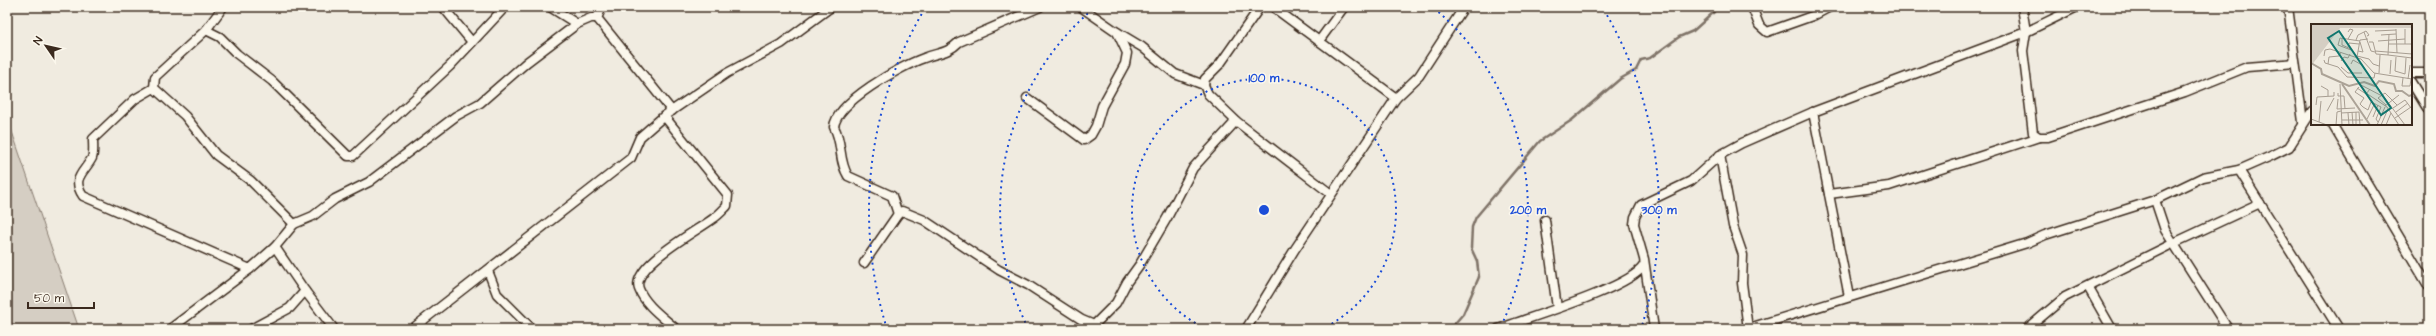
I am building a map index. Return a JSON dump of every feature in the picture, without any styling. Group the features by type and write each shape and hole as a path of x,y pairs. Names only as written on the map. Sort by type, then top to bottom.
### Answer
{"street":[{"path":"154,88 155,76 206,30 223,7"},
{"path":"443,7 472,42"},
{"path":"206,30 220,37 237,54 272,81 348,156 353,156 450,66 504,7"},
{"path":"550,7 577,24"},
{"path":"597,18 602,7"},
{"path":"412,329 631,158 640,137 664,116 727,74 781,44 831,7"},
{"path":"898,214 892,196 848,176 840,156 840,141 834,127 834,120 843,109 864,92 898,70 923,58 950,51 959,42 1040,7"},
{"path":"1081,7 1142,47 1175,74 1204,85"},
{"path":"1260,7 1220,64 1205,79 1204,85 1208,94 1236,121 1331,194"},
{"path":"1273,7 1396,98"},
{"path":"1319,41 1344,7"},
{"path":"1246,329 1331,194 1396,98 1419,76 1464,7"},
{"path":"1752,7 1759,25 1767,32 1815,15 1830,7"},
{"path":"2022,7 2026,32 2023,51 2033,133 2039,137"},
{"path":"1654,329 1644,265 1634,224 1637,211 1648,200 1691,181 1720,155 1813,112 2026,32 2077,7"},
{"path":"2288,7 2303,122"},
{"path":"170,329 250,269 275,247 294,224 313,216 335,199 369,182 456,116 480,103 527,62 577,24 591,18 597,18"},
{"path":"597,18 672,111"},
{"path":"1027,98 1084,140 1091,135 1096,126 1102,106 1125,64 1127,53 1117,32"},
{"path":"1829,194 1889,186 2039,137 2048,137 2185,92 2248,67 2295,63"},
{"path":"2412,73 2429,73"},
{"path":"2412,84 2429,111"},
{"path":"154,88 185,116 216,155 251,181 294,224"},
{"path":"154,88 135,100 93,139 93,156 78,179 78,189 83,196 250,269"},
{"path":"1813,112 1849,298"},
{"path":"1720,155 1733,226 1743,255 1742,283 1748,329 2027,243 2045,235 2155,200 2204,177 2238,170 2289,147 2303,122 2311,112"},
{"path":"664,116 728,195 727,206 714,218 676,243 651,263 640,278 638,287 644,298 676,329"},
{"path":"864,263 898,214 902,211 910,213 924,220 999,270 1028,285 1092,327 1116,303 1127,282 1140,264 1167,218 1193,168 1236,121"},
{"path":"2333,125 2429,287"},
{"path":"2238,170 2339,329"},
{"path":"2155,200 2166,230 2228,329"},
{"path":"2027,329 2065,298 2174,243 2260,203"},
{"path":"1545,220 1557,308"},
{"path":"275,247 305,291 334,329"},
{"path":"1498,329 1600,293 1637,274 1644,265"},
{"path":"488,271 497,294 532,329"},
{"path":"2088,287 2112,329"},
{"path":"251,329 290,308 305,291"}],"shaded area":[{"path":"7,117 79,329 7,329"}],"waterway":[{"path":"1450,329 1463,314 1479,277 1477,261 1471,248 1472,227 1476,217 1540,141 1572,120 1620,79 1636,70 1641,60 1650,58 1679,37 1693,31 1714,12 1713,7"}]}
